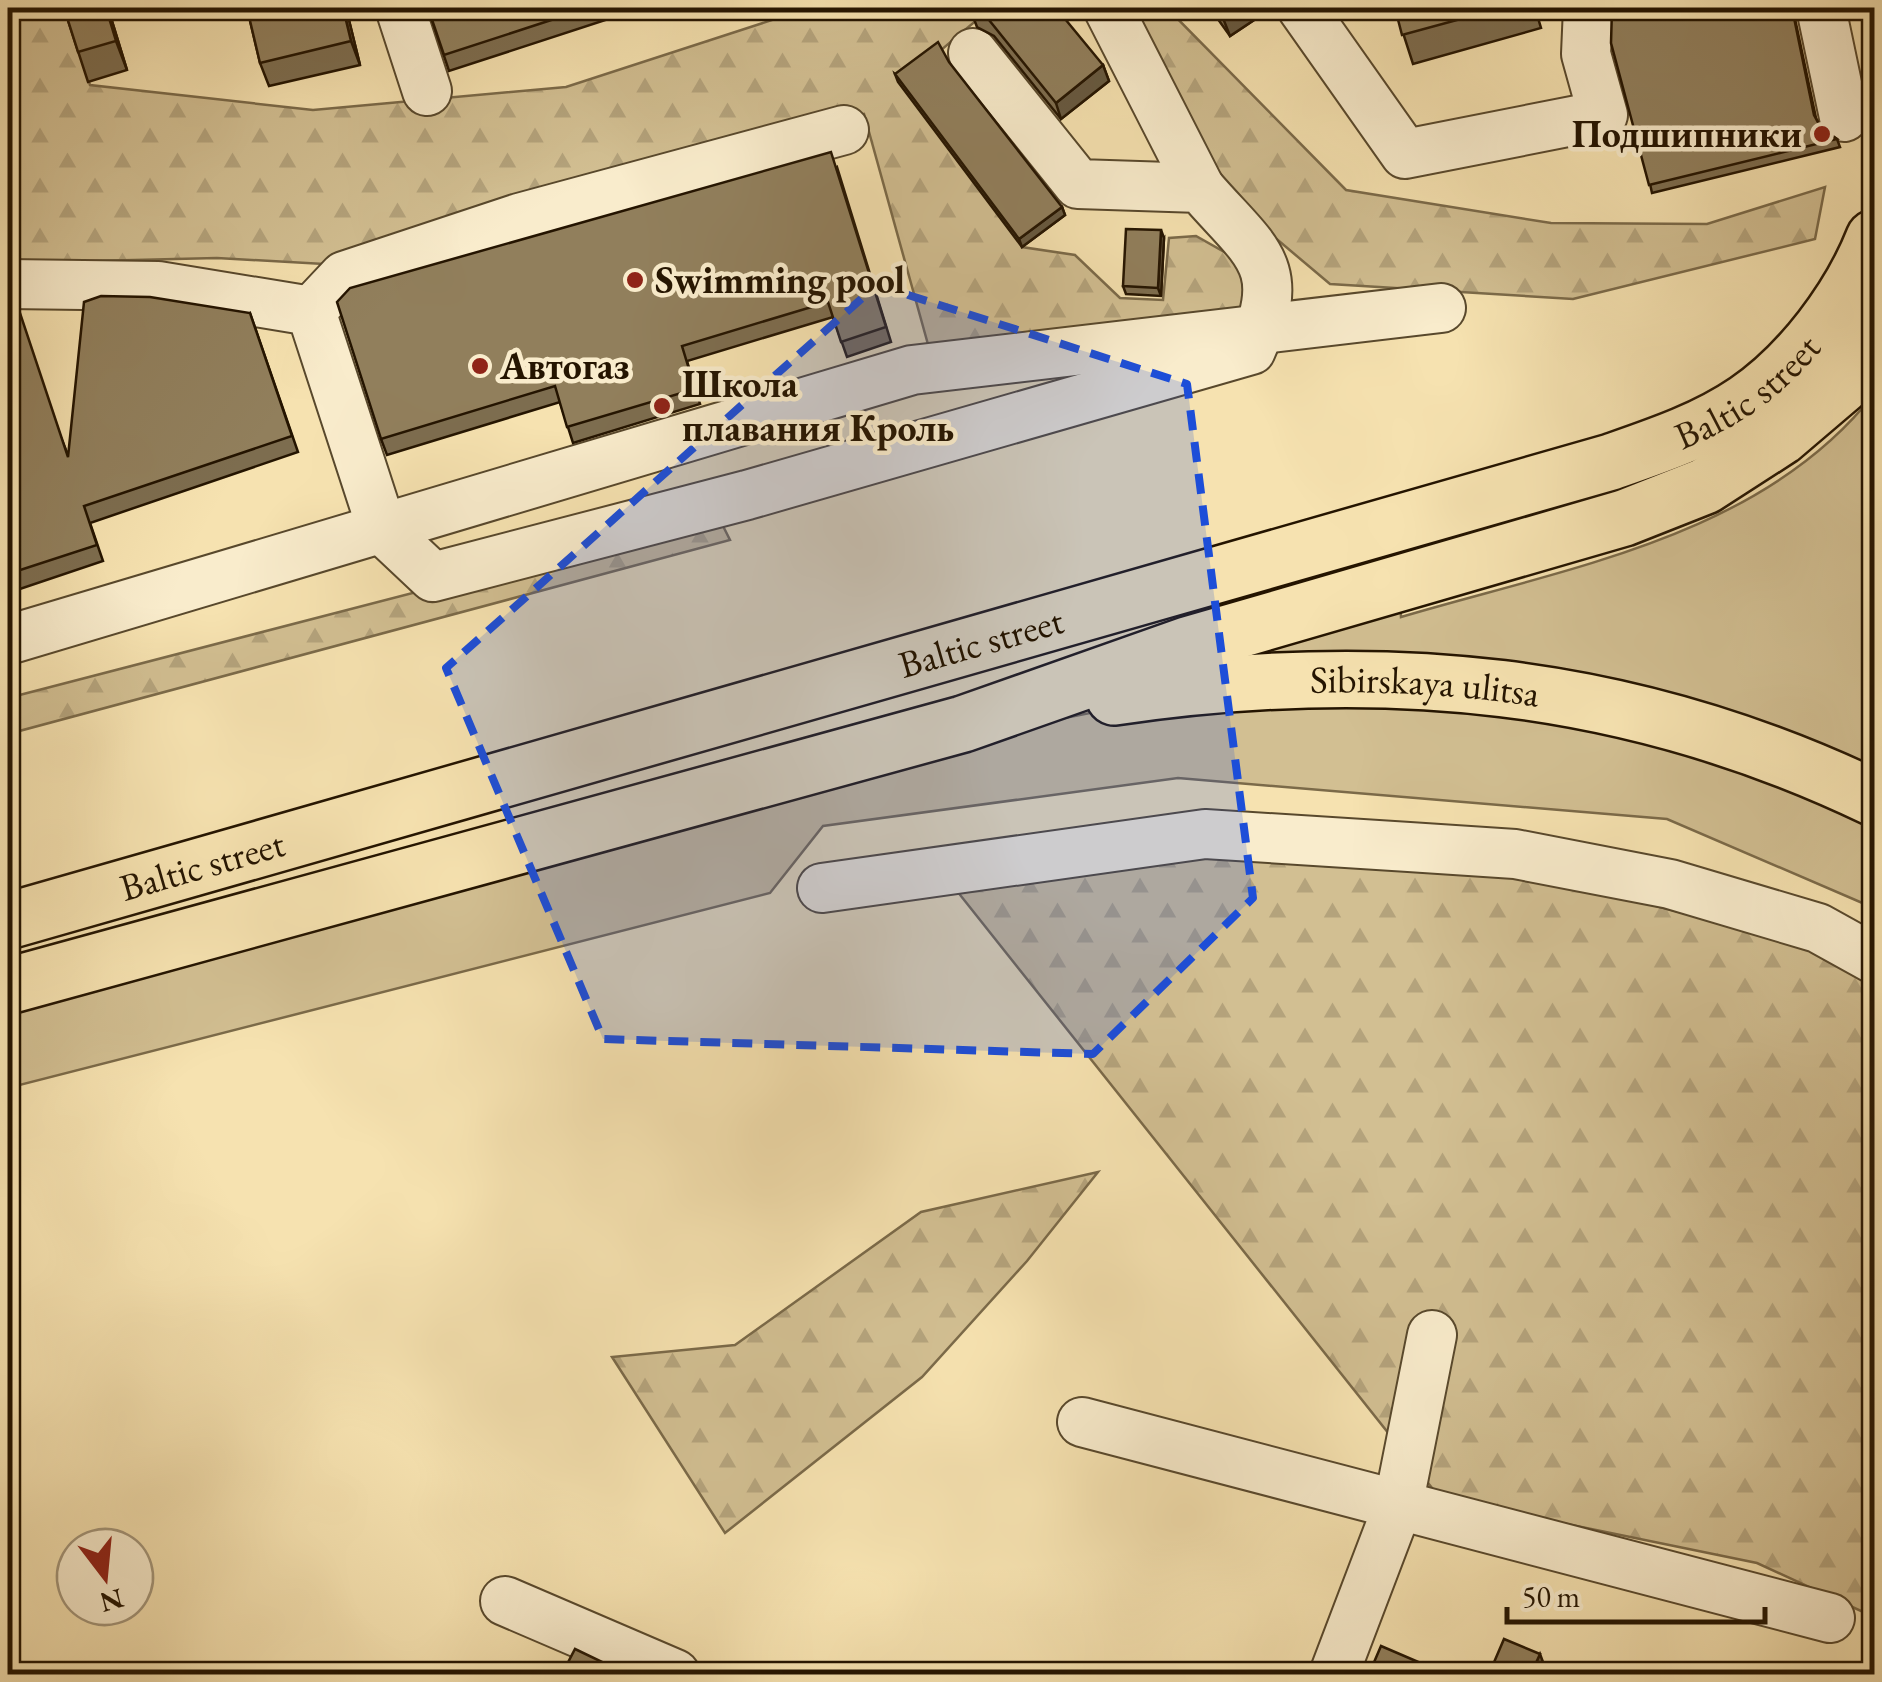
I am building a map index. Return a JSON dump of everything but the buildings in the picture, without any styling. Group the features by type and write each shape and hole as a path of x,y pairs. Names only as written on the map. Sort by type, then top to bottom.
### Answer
{"main road":[{"name":"Baltic street","path":"8,920 1611,462 1678,439 1747,402 1800,353 1841,301 1874,238"},
{"name":"Baltic street","path":"8,986 963,724 1186,645 1624,518 1705,486 1782,437 1842,385 1874,341"},
{"name":"Sibirskaya ulitsa","path":"963,724 1196,685 1408,678 1592,701 1712,730 1874,798"}],"street":[{"path":"400,8 427,91"},
{"path":"312,311 382,529 432,577 746,495 1251,350 1271,296 1266,264 1200,188 1108,8"},
{"path":"1302,8 1406,154 1603,115 1586,54 1588,8"},
{"path":"1821,8 1844,117"},
{"path":"973,53 1078,184 1200,188"},
{"path":"312,311 344,276 519,218 844,130"},
{"path":"8,284 158,286 312,311"},
{"path":"8,640 912,370 1441,308"},
{"path":"822,888 1204,834 1515,854 1670,884 1818,928 1874,959"},
{"path":"1334,1674 1398,1506 1432,1335"},
{"path":"1082,1422 1830,1618"},
{"path":"506,1601 674,1674"}],"highlighted area":[{"path":"877,285 1187,384 1253,898 1093,1054 603,1039 446,668"}],"green space":[{"path":"8,8 66,8 90,85 313,110 566,87 809,8 991,8 941,50 1022,247 1075,255 1120,298 1163,300 1169,238 1196,236 1235,258 1255,314 929,348 864,114 510,202 324,264 217,258 8,263"},
{"path":"1119,8 1167,8 1346,190 1551,223 1707,224 1825,187 1815,239 1573,299 1330,284 1203,177"},
{"path":"1874,394 1874,774 1305,653 1212,656 1400,599 1401,617 1657,541 1776,482 1828,443"},
{"path":"717,514 730,540 8,734 8,698"},
{"path":"1180,695 1556,705 1874,811 1874,908 1667,819 1178,778 823,826 770,893 8,1088 8,1009 934,744"},
{"path":"1211,850 1521,871 1826,950 1874,978 1874,1617 1757,1563 1440,1498 953,886"},
{"path":"1098,1172 1027,1261 922,1377 725,1533 612,1357 735,1345 921,1212"}],"place":[{"name":"Подшипники","path":"1822,134"},
{"name":"Swimming pool","path":"635,280"},
{"name":"Автогаз","path":"480,366"},
{"name":"Школа плавания Кроль","path":"662,406"}]}
